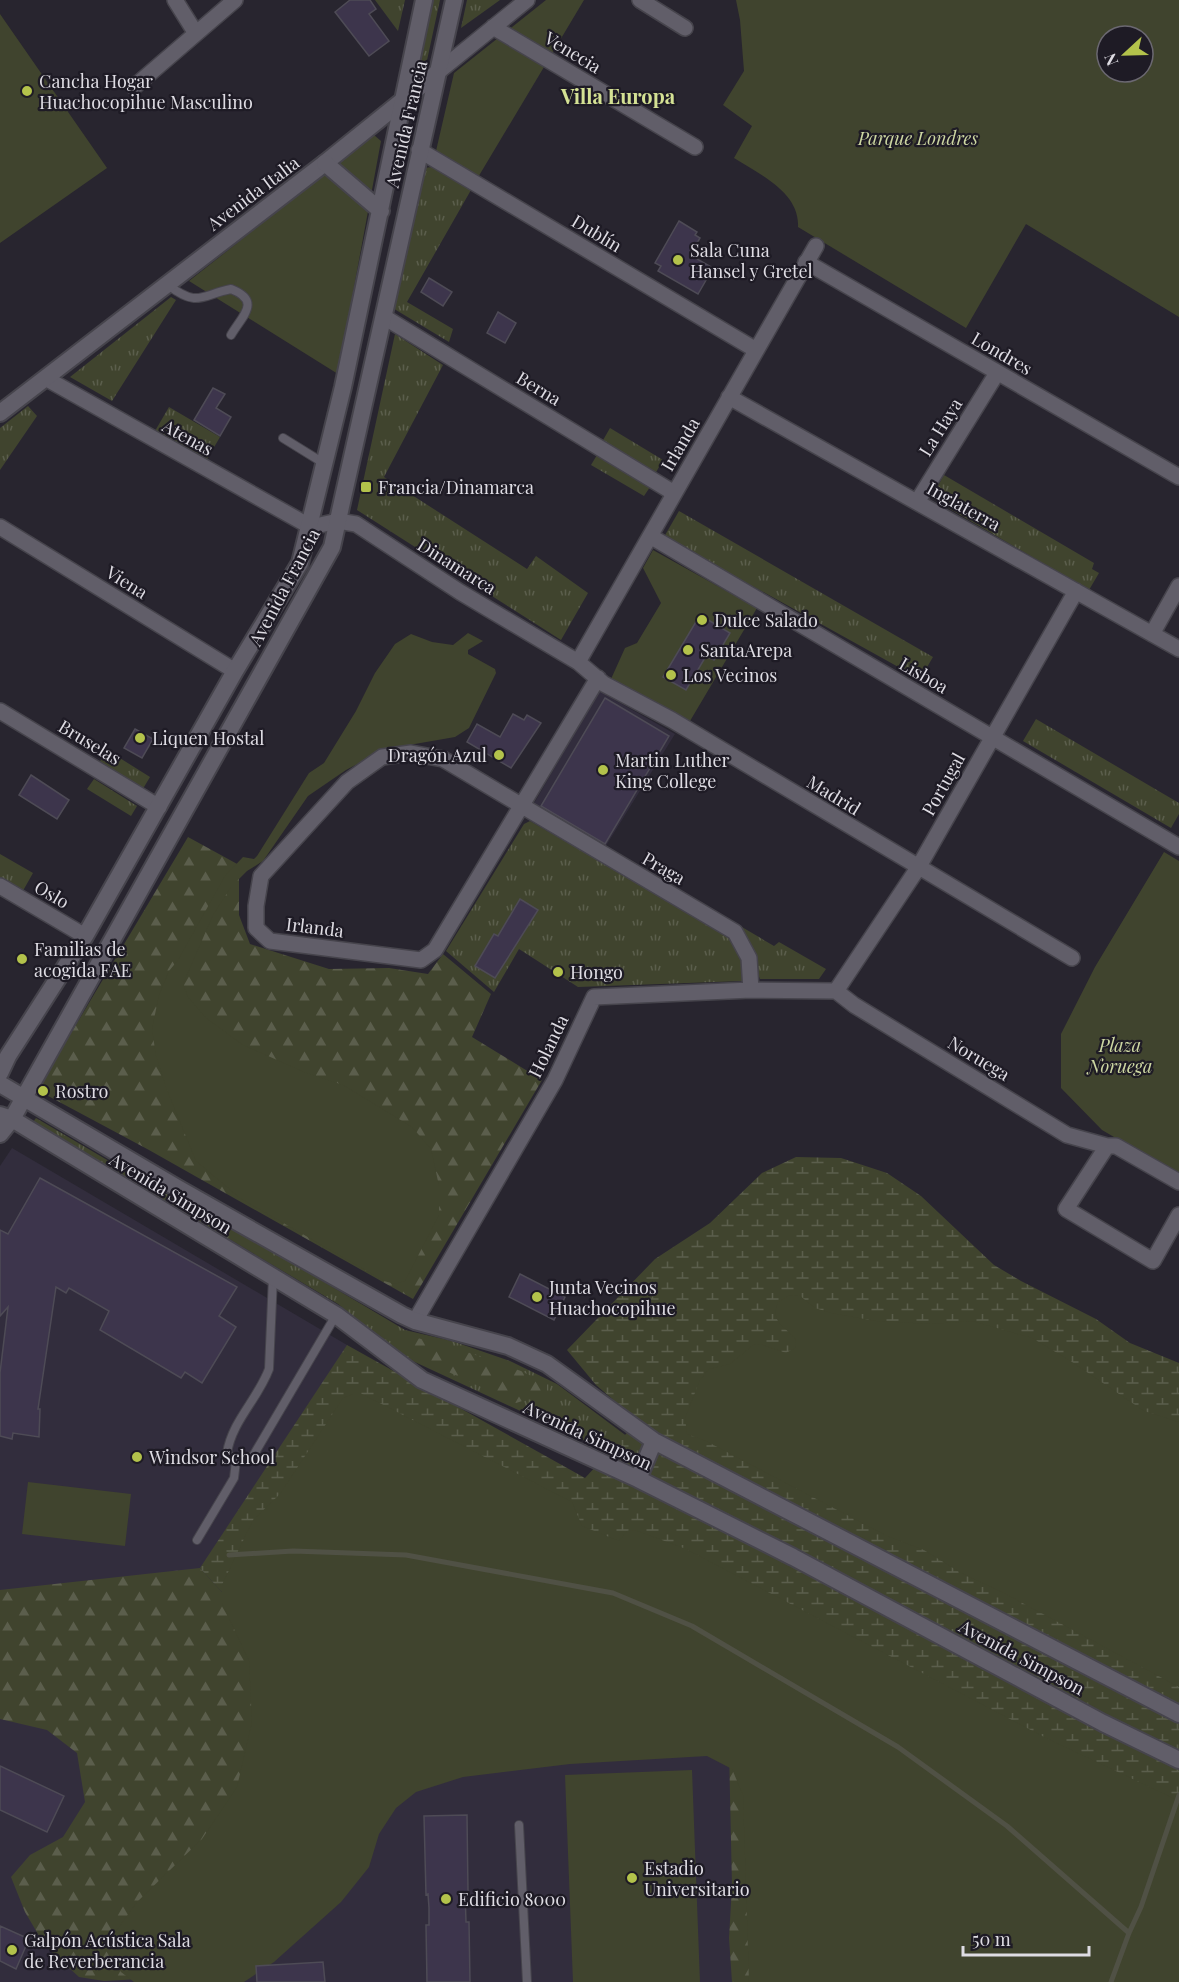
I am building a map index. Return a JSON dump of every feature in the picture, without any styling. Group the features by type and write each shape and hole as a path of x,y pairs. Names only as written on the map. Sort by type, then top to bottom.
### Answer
{"main road":[{"name":"Avenida Francia","path":"0,1073 8,1056 85,936 235,671 300,563 326,465 424,0"},
{"name":"Avenida Francia","path":"0,1134 6,1117 23,1098 332,547 454,0"},
{"name":"Avenida Italia","path":"0,413 325,163 438,72"},
{"path":"325,163 381,211"},
{"name":"Avenida Simpson","path":"0,1084 179,1190 415,1321 508,1346 547,1364 654,1441 1179,1714"},
{"name":"Avenida Simpson","path":"6,1117 336,1315 422,1380 638,1479 792,1557 1103,1723 1179,1760"},
{"path":"638,1479 654,1441"}],"street":[{"path":"175,0 195,32"},
{"path":"134,87 195,32 235,0"},
{"name":"Avenida Italia","path":"438,72 527,0"},
{"path":"640,0 685,28"},
{"name":"Venecia","path":"494,27 695,147"},
{"name":"Dublín","path":"419,150 756,350"},
{"name":"Irlanda","path":"578,662 816,246"},
{"name":"Londres","path":"806,262 1179,477"},
{"name":"Berna","path":"384,317 674,493"},
{"name":"La Haya","path":"917,502 997,373"},
{"name":"Atenas","path":"47,379 311,527"},
{"name":"Inglaterra","path":"729,397 1179,649"},
{"path":"311,527 339,521"},
{"name":"Dinamarca","path":"339,521 356,524 460,592 578,662"},
{"name":"Viena","path":"0,527 235,671"},
{"name":"Lisboa","path":"650,536 1179,847"},
{"path":"1152,634 1179,586"},
{"name":"Portugal","path":"836,991 918,868 1076,591"},
{"name":"Madrid","path":"578,662 598,678 1072,958"},
{"name":"Irlanda","path":"520,807 442,759 411,753 382,757 347,782 261,876 256,906 256,928 270,941 421,960 435,950 598,678"},
{"name":"Bruselas","path":"0,711 159,807"},
{"name":"Praga","path":"520,807 735,932 749,957 751,990"},
{"name":"Oslo","path":"0,886 85,936"},
{"name":"Holanda","path":"415,1321 555,1080 594,997 751,990 836,991"},
{"name":"Noruega","path":"836,991 854,1005 1067,1135 1107,1146 1116,1146 1179,1182"},
{"path":"1107,1146 1066,1209 1153,1261 1179,1215"}],"lane":[{"path":"166,284 181,295 192,298 205,298 231,289 242,293 248,300 249,309 231,335"},
{"path":"283,438 326,465"},
{"path":"236,1461 226,1453 229,1436 264,1382 269,1369 273,1276"},
{"path":"236,1461 252,1456 336,1315"},
{"path":"197,1540 234,1478 236,1461"},
{"path":"519,1825 526,1982"}],"shaded area":[{"name":"Martin Luther King College","path":"599,691 675,734 604,849 533,805"},
{"path":"12,1148 347,1345 1179,1974 1177,1982 0,1982 0,1166"}],"green space":[{"path":"375,0 405,0 398,31"},
{"path":"433,0 440,0 426,65 420,64"},
{"path":"467,0 500,0 461,28"},
{"path":"546,0 584,0 477,179 436,151 454,73"},
{"name":"Parque Londres","path":"736,0 1179,0 1179,317 1026,224 966,328 798,227 797,215 785,194 776,185 734,158 752,126 723,105 744,71"},
{"name":"Cancha Hogar Huachocopihue Masculino","path":"0,14 107,168 0,243"},
{"path":"374,135 381,141 338,374 189,281"},
{"path":"432,167 471,190 407,302 453,329 449,342 391,307 424,168"},
{"path":"171,297 176,300 112,401 70,377"},
{"path":"395,334 443,365 384,477 527,569 536,556 588,593 561,640 357,510"},
{"path":"28,406 37,416 0,470 0,428"},
{"path":"169,407 220,437 206,461 155,431"},
{"path":"610,428 663,460 655,474 602,442"},
{"path":"597,455 650,487 644,496 591,465"},
{"path":"944,475 1094,563 1092,569 1099,573 1089,590 931,498"},
{"path":"679,511 933,657 920,679 664,537"},
{"path":"653,550 757,608 690,721 611,679 625,648 637,643 661,603 643,568"},
{"path":"468,633 483,641 468,650 468,654 495,669 496,673 469,728 455,737 386,749 346,770 308,796 263,861 247,871 231,887 213,915 183,984 188,997 206,1018 243,1045 304,1072 343,1085 412,1127 431,1149 439,1186 439,1215 405,1281 395,1284 384,1281 240,1198 196,1161 167,1090 156,1056 152,1029 159,995 169,971 178,960 225,876 243,857 254,859 257,856 309,773 324,763 356,711 375,673 395,644 411,634 432,642 453,645"},
{"path":"1036,719 1179,803 1179,814 1171,828 1023,741"},
{"path":"107,750 150,777 141,792 97,766"},
{"path":"94,779 137,806 131,816 87,789"},
{"path":"530,821 733,938 741,950 742,981 578,987 519,949 494,992 446,951 524,824"},
{"path":"188,837 239,865 239,915 250,944 329,969 389,968 428,974 443,954 491,994 472,1037 542,1080 413,1299 149,1150 37,1090"},
{"name":"Plaza Noruega","path":"1164,852 1179,861 1179,1175 1102,1130 1061,1088 1061,1034 1095,967"},
{"path":"616,853 774,946 779,942 826,969 819,979 760,979 742,932"},
{"path":"0,854 33,873 20,896 0,884"},
{"path":"36,1118 163,1193 186,1200 405,1330 452,1341 510,1361 557,1384 636,1443 626,1460 404,1357 338,1304 33,1122"},
{"path":"796,1157 841,1158 887,1173 921,1196 994,1265 1096,1319 1130,1343 1179,1363 1179,1950 799,1724 242,1614 200,1568 347,1345 585,1478 638,1421 596,1385 567,1350 655,1259 710,1223 762,1173"},
{"path":"799,1295 815,1308 831,1313 876,1321 931,1324 972,1321 1032,1338 1144,1411 1179,1422 1179,1687 1002,1592 961,1573 924,1550 887,1536 706,1441 687,1434 685,1418 700,1380 709,1369 730,1364 753,1345 760,1344 786,1353 795,1348 796,1339 777,1319 776,1309 778,1302 788,1296"},
{"path":"407,1335 467,1352 521,1371 547,1384 547,1393 516,1403 405,1352 402,1341"},
{"path":"353,1394 362,1394 572,1502 582,1526 619,1541 627,1531 635,1530 686,1549 1046,1738 1179,1801 1179,1982 749,1982 743,1795 732,1769 707,1756 570,1764 463,1777 416,1792 396,1808 379,1834 369,1867 341,1902 274,1962 244,1982 134,1982 121,1972 111,1956 114,1934 137,1902 202,1839 237,1787 252,1722 249,1661 222,1603 222,1585 253,1520 280,1494 343,1398"},
{"path":"28,1482 131,1494 125,1546 22,1534"},
{"path":"200,1568 242,1614 756,1687 794,1982 732,1982 729,1938 732,1886 729,1749 485,1722 158,1978 104,1981 79,1977 45,1946 25,1912 11,1877 30,1855 63,1837 85,1802 77,1753 47,1730 0,1719 0,1590"},
{"name":"Estadio Universitario","path":"692,1770 700,1982 573,1982 565,1775"}],"building":[{"path":"350,0 370,0 376,9 369,14 389,41 369,56 335,12"},
{"name":"Sala Cuna Hansel y Gretel","path":"679,221 697,232 695,235 700,238 690,255 713,268 698,294 658,271 661,266 655,263"},
{"path":"429,278 452,292 443,306 421,292"},
{"path":"498,312 516,323 505,343 487,333"},
{"path":"213,388 225,394 216,408 231,417 220,436 194,420"},
{"path":"700,615 730,633 714,660 706,656 686,690 663,677"},
{"name":"Martin Luther King College","path":"605,698 669,736 605,844 541,806"},
{"path":"513,714 524,720 527,715 541,723 511,768 467,742 477,724 500,737"},
{"name":"Liquen Hostal","path":"135,729 153,739 142,758 124,748"},
{"path":"31,775 69,800 57,819 19,795"},
{"path":"520,899 538,910 495,978 475,966 494,934 498,936"},
{"path":"40,1178 237,1287 219,1316 236,1327 202,1383 185,1372 181,1378 100,1330 109,1311 69,1288 66,1293 56,1287 38,1409 40,1409 39,1437 13,1433 12,1439 0,1436 0,1373 8,1307 0,1316 0,1230 8,1234"},
{"name":"Junta Vecinos Huachocopihue","path":"520,1274 565,1297 554,1320 509,1297"},
{"path":"0,1766 64,1796 47,1832 0,1810"},
{"name":"Edificio 8000","path":"467,1815 468,1892 465,1892 466,1922 469,1922 470,1982 427,1982 426,1925 429,1925 429,1908 428,1894 426,1895 424,1816"},
{"name":"Galpón Acústica Sala de Reverberancia","path":"0,1926 29,1939 16,1969 0,1961"},
{"path":"323,1962 325,1982 257,1982 256,1966"}],"waterway":[{"path":"229,1555 293,1551 406,1555 613,1593 692,1626 898,1747 1007,1826 1129,1933"},
{"path":"1111,1982 1141,1907 1179,1795"}],"place":[{"name":"Cancha Hogar Huachocopihue Masculino","path":"27,91"},
{"name":"Sala Cuna Hansel y Gretel","path":"678,260"},
{"name":"Francia/Dinamarca","path":"366,487"},
{"name":"Dulce Salado","path":"702,620"},
{"name":"SantaArepa","path":"688,650"},
{"name":"Los Vecinos","path":"671,675"},
{"name":"Liquen Hostal","path":"140,738"},
{"name":"Dragón Azul","path":"499,755"},
{"name":"Martin Luther King College","path":"603,770"},
{"name":"Familias de acogida FAE","path":"22,959"},
{"name":"Hongo","path":"558,972"},
{"name":"Rostro","path":"43,1091"},
{"name":"Junta Vecinos Huachocopihue","path":"537,1297"},
{"name":"Windsor School","path":"137,1457"},
{"name":"Estadio Universitario","path":"632,1878"},
{"name":"Edificio 8000","path":"446,1899"},
{"name":"Galpón Acústica Sala de Reverberancia","path":"12,1950"}],"district":[{"name":"Villa Europa","path":"618,95"}]}
